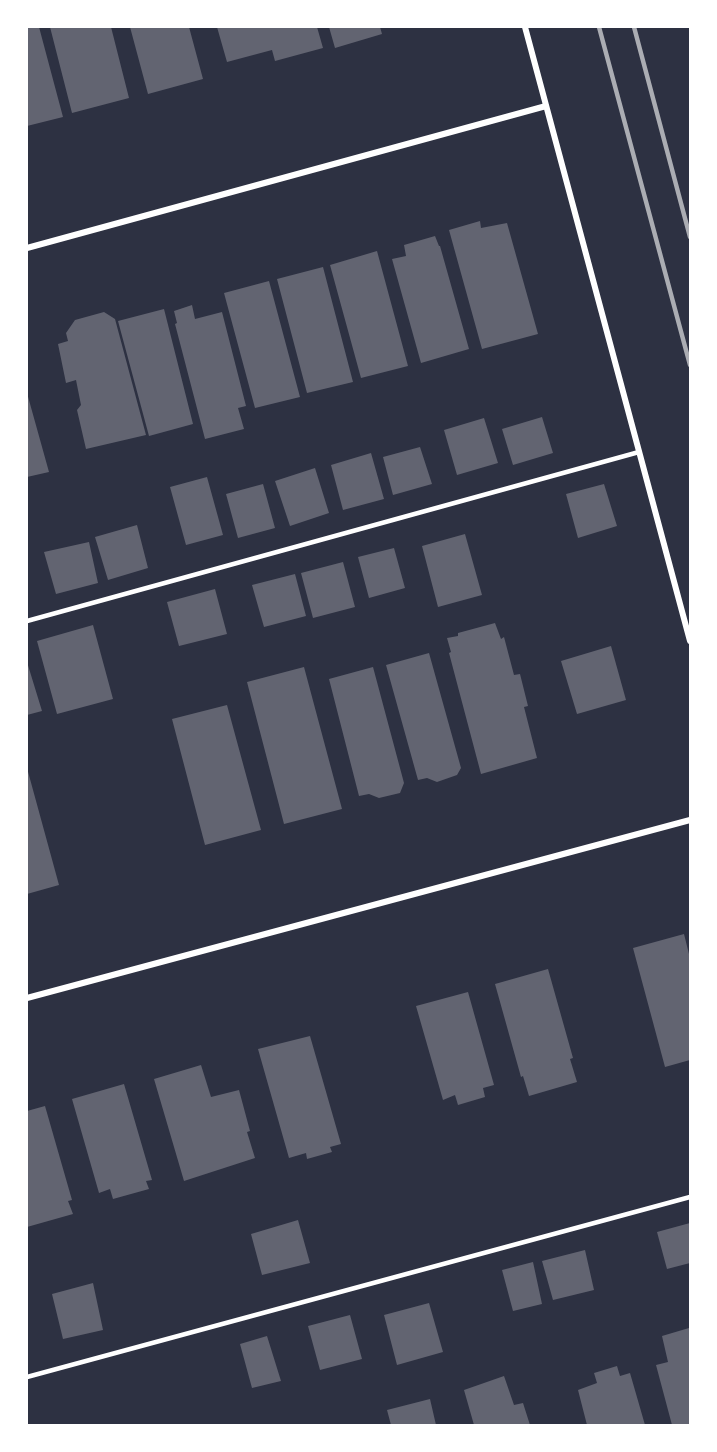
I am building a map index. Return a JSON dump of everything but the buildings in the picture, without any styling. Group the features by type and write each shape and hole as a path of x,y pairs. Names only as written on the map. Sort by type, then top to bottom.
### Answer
{"street":[{"path":"525,27 690,641"},
{"path":"27,248 546,106"},
{"path":"27,998 690,820"}],"lane":[{"path":"27,621 639,452"},
{"path":"27,1377 690,1197"}],"railway":[{"path":"599,27 690,365"},
{"path":"634,27 690,237"}]}
